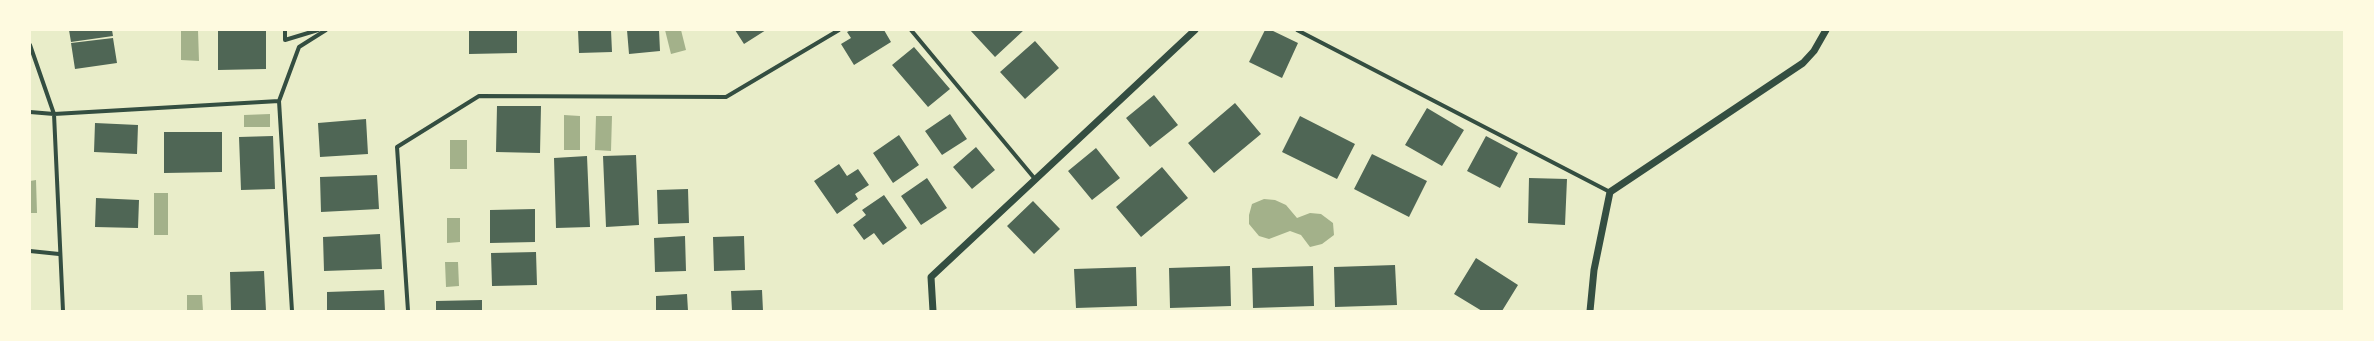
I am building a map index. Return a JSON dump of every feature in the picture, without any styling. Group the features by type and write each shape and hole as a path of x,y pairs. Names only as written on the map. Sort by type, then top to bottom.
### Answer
{"street":[{"path":"285,30 284,40 318,30"},
{"path":"292,311 279,101 299,47 326,30"},
{"path":"408,311 397,147 479,96 726,97 839,30"},
{"path":"912,30 1035,179"},
{"path":"932,311 931,277 1195,30"},
{"path":"1297,30 1610,192"},
{"path":"1590,311 1594,270 1610,192 1803,63 1814,51 1826,30"},
{"path":"30,45 54,114 59,254 63,311"},
{"path":"30,112 54,114 279,101"},
{"path":"30,252 59,254"}],"shaded area":[{"path":"181,30 198,30 199,61 181,60"},
{"path":"665,30 681,30 686,50 671,54"},
{"path":"270,114 270,127 244,127 244,115"},
{"path":"564,115 580,116 580,150 564,150"},
{"path":"596,116 612,116 611,151 595,150"},
{"path":"450,140 467,140 467,169 450,169"},
{"path":"36,180 37,213 30,213 30,181"},
{"path":"154,193 168,193 168,235 154,235"},
{"path":"1264,199 1275,200 1286,205 1297,218 1310,213 1321,214 1333,223 1334,235 1322,244 1310,247 1301,235 1290,231 1269,239 1259,236 1249,224 1249,215 1252,204"},
{"path":"447,218 460,218 460,242 447,243"},
{"path":"445,262 458,262 459,286 446,287"},
{"path":"187,295 202,295 203,311 187,311"}],"building":[{"path":"69,30 112,30 113,36 71,42"},
{"path":"218,30 266,30 266,69 218,70"},
{"path":"469,30 517,30 517,53 469,54"},
{"path":"578,30 611,30 612,52 579,53"},
{"path":"627,30 659,30 660,51 629,54"},
{"path":"735,30 766,30 744,44"},
{"path":"851,30 884,30 891,42 854,65 841,44 851,38 847,32"},
{"path":"970,30 1024,30 995,57"},
{"path":"1265,30 1271,30 1298,43 1282,78 1249,62"},
{"path":"113,38 117,63 75,69 71,43"},
{"path":"1035,41 1059,68 1025,99 1000,72"},
{"path":"914,47 950,89 928,107 892,65"},
{"path":"1154,95 1178,125 1150,147 1126,118"},
{"path":"1235,103 1261,134 1214,173 1188,143"},
{"path":"497,106 541,106 540,153 496,152"},
{"path":"1427,108 1464,130 1442,166 1405,145"},
{"path":"950,114 967,139 942,155 925,131"},
{"path":"1300,116 1355,144 1337,179 1282,152"},
{"path":"366,119 368,154 320,157 318,123"},
{"path":"95,123 138,125 137,154 94,152"},
{"path":"164,132 222,132 222,172 164,173"},
{"path":"899,135 919,165 893,183 873,153"},
{"path":"273,136 275,189 241,190 239,137"},
{"path":"1486,136 1518,153 1500,188 1467,171"},
{"path":"976,147 995,170 972,189 953,167"},
{"path":"1096,148 1120,178 1092,200 1068,171"},
{"path":"1372,154 1427,181 1409,217 1354,189"},
{"path":"636,155 639,225 606,227 603,156"},
{"path":"587,156 590,227 556,228 554,158"},
{"path":"839,164 847,176 858,169 869,185 855,194 858,199 837,214 814,181"},
{"path":"1162,167 1188,198 1141,237 1116,207"},
{"path":"377,175 379,209 321,212 320,177"},
{"path":"927,178 947,208 921,225 901,196"},
{"path":"1529,178 1567,179 1565,225 1528,223"},
{"path":"688,189 689,223 658,224 657,190"},
{"path":"884,195 907,228 883,245 874,233 864,240 853,225 866,215 862,210"},
{"path":"96,198 139,200 138,228 95,227"},
{"path":"1033,201 1060,229 1034,254 1007,226"},
{"path":"535,209 535,242 490,243 490,210"},
{"path":"380,234 382,269 324,271 323,237"},
{"path":"685,236 686,271 655,272 654,238"},
{"path":"744,236 745,270 714,271 713,237"},
{"path":"536,252 537,285 492,286 491,253"},
{"path":"1476,258 1518,285 1502,311 1482,311 1454,294"},
{"path":"1395,265 1397,305 1335,307 1334,267"},
{"path":"1230,266 1231,306 1170,308 1169,268"},
{"path":"1313,266 1314,306 1253,308 1252,268"},
{"path":"1136,267 1137,306 1076,308 1074,269"},
{"path":"264,271 266,311 231,311 230,272"},
{"path":"384,290 385,311 327,311 327,292"},
{"path":"762,290 763,311 732,311 731,291"},
{"path":"687,294 688,311 656,311 656,296"},
{"path":"482,300 482,311 436,311 436,301"}]}
